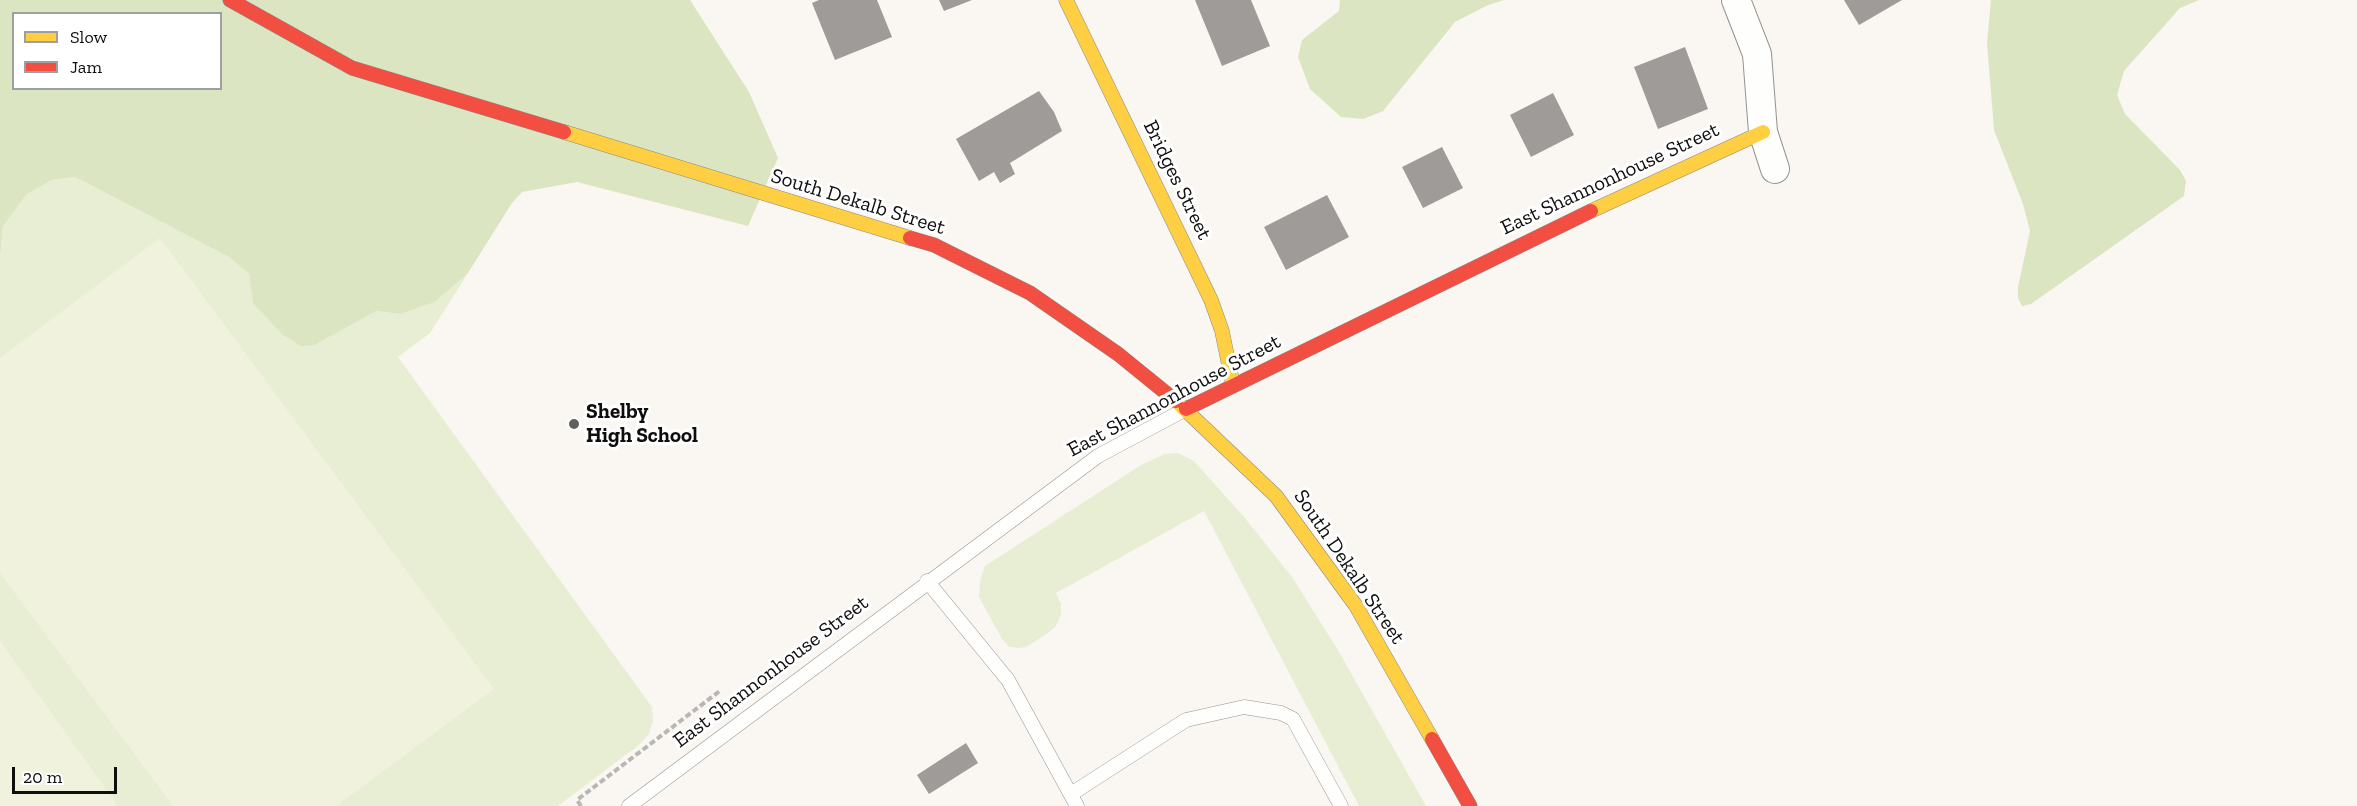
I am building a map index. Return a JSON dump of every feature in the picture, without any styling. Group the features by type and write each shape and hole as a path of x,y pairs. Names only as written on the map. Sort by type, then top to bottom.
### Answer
{"main road":[{"name":"South Dekalb Street","path":"230,0 352,68 934,245 1030,293 1118,354 1186,409 1276,496 1317,549 1377,639 1470,806"},
{"name":"Bridges Street","path":"1066,0 1211,300 1222,331 1233,385"},
{"name":"East Shannonhouse Street","path":"1186,409 1538,235 1763,132"}],"street":[{"path":"1736,0 1757,54 1763,132 1775,169"}],"lane":[{"name":"East Shannonhouse Street","path":"628,806 927,581 1098,456 1186,409"},
{"path":"927,581 1008,680 1074,800 1186,720 1244,707 1281,713 1293,719 1341,806"}],"path":[{"path":"581,806 577,800 721,690"}],"green space":[{"path":"0,0 690,0 749,92 778,158 748,226 577,182 522,192 512,203 468,273 435,302 401,314 376,311 314,345 301,346 282,334 253,303 249,274 229,257 75,177 52,180 27,194 3,226 0,259"},
{"path":"1340,0 1504,0 1488,5 1455,22 1383,111 1363,119 1341,117 1310,89 1298,57 1302,40 1339,11"},
{"path":"1991,0 2199,0 2180,8 2124,71 2117,95 2125,114 2180,170 2186,181 2184,196 2031,304 2022,306 2018,298 2018,287 2030,231 2023,204 1994,130 1987,43"},
{"path":"75,177 229,257 249,274 254,303 357,320 376,311 401,314 435,302 468,273 430,333 398,357 652,707 653,721 649,734 639,745 558,806 0,806 0,259 3,226 27,194 52,180"},
{"path":"160,238 494,689 336,806 173,806 0,573 0,358"},
{"path":"1178,453 1194,461 1245,518 1292,577 1338,650 1426,806 1359,806 1204,511 1056,593 1061,604 1061,615 1056,626 1026,647 1009,647 1002,639 979,597 980,581 985,566 1141,465 1165,454"},
{"path":"0,641 118,806 0,806"}],"building":[{"path":"819,0 877,0 892,37 835,60 812,3"},
{"path":"939,0 972,0 944,11"},
{"path":"1195,0 1251,0 1270,46 1222,66"},
{"path":"1844,0 1902,0 1859,25"},
{"path":"1685,47 1708,109 1658,129 1634,67"},
{"path":"1039,91 1054,112 1062,131 1010,163 1015,174 1000,183 994,172 979,181 956,139"},
{"path":"1553,93 1574,135 1531,157 1510,115"},
{"path":"1442,147 1463,188 1423,208 1402,167"},
{"path":"1327,195 1349,237 1286,270 1264,227"},
{"path":"966,743 978,763 929,794 917,775"}],"traffic: slow":[{"path":"1066,0 1211,300 1222,331 1233,385"},
{"path":"564,132 910,238"},
{"path":"1591,211 1763,132"},
{"path":"1176,401 1276,496 1356,606 1432,739"}],"traffic: jam":[{"path":"230,0 352,68 564,132"},
{"path":"1186,409 1591,211"},
{"path":"910,238 934,245 1030,293 1118,354 1176,401"},
{"path":"1432,739 1470,806"}],"place":[{"name":"Shelby High School","path":"574,424"}]}
